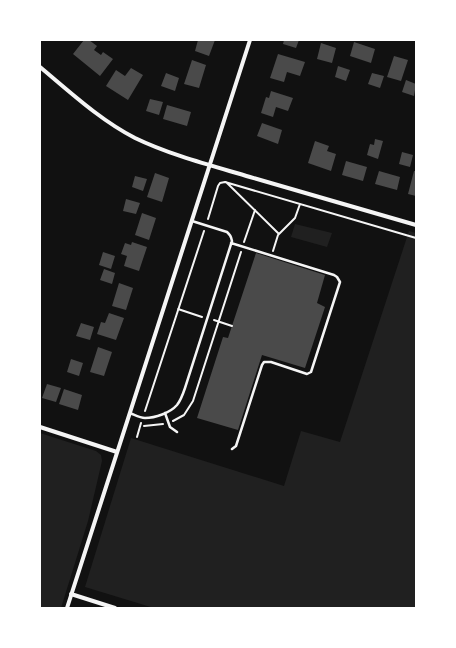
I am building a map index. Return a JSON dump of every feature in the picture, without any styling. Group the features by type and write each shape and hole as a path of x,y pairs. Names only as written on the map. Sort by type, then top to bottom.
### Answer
{"street":[{"path":"67,608 250,40"},
{"path":"40,67 92,110 135,138 159,148 210,165 416,226"},
{"path":"40,427 117,452"},
{"path":"71,594 116,608"}],"lane":[{"path":"129,413 143,418 153,418 176,406 182,395 231,242 230,234 227,232 192,221"},
{"path":"231,242 334,275 340,282 311,372 307,374 271,362 264,362 236,446 232,449"},
{"path":"165,413 170,427 177,432"}],"path":[{"path":"225,182 279,234"},
{"path":"137,437 220,183 225,182 416,238"},
{"path":"271,256 279,234 294,221 300,204"}],"shaded area":[{"path":"295,224 332,233 327,247 291,237"},
{"path":"409,231 416,233 416,608 154,608 85,587 131,438 284,486 301,431 340,442"},
{"path":"40,433 96,451 101,455 102,461 88,521 61,608 40,608"}],"building":[{"path":"84,40 89,40 97,46 94,50 101,55 103,52 113,59 100,76 73,54"},
{"path":"198,40 215,40 209,56 195,51"},
{"path":"284,40 299,40 296,48 283,44"},
{"path":"354,42 375,49 371,63 350,56"},
{"path":"321,43 336,48 332,63 317,59"},
{"path":"278,54 305,62 300,76 287,72 284,82 270,78"},
{"path":"394,56 408,60 401,81 387,77"},
{"path":"192,60 206,65 199,88 184,84"},
{"path":"338,66 350,70 346,81 335,77"},
{"path":"131,68 143,75 128,100 106,86 116,70 125,76"},
{"path":"166,73 179,78 175,91 161,86"},
{"path":"372,73 384,76 380,88 368,84"},
{"path":"406,80 416,84 414,96 402,92"},
{"path":"271,91 293,98 288,111 276,107 273,117 261,113 266,97 269,98"},
{"path":"150,99 163,102 159,115 146,111"},
{"path":"167,105 191,112 187,126 163,119"},
{"path":"262,123 282,130 278,144 257,136"},
{"path":"375,139 383,141 378,159 367,155 370,144 374,145"},
{"path":"315,141 329,146 327,151 336,154 331,171 308,163"},
{"path":"402,152 413,155 410,167 399,164"},
{"path":"346,161 367,167 363,181 342,175"},
{"path":"379,171 400,177 397,190 375,184"},
{"path":"414,171 416,171 416,196 408,194"},
{"path":"155,173 169,178 162,202 147,197"},
{"path":"135,176 147,179 143,191 132,187"},
{"path":"126,199 140,203 136,214 123,211"},
{"path":"142,213 156,218 149,240 135,235"},
{"path":"132,242 147,247 139,271 124,266 127,256 121,254 125,243 131,245"},
{"path":"103,252 115,256 111,269 99,265"},
{"path":"256,253 325,275 317,303 325,307 305,368 262,355 238,430 197,418 223,337 228,338"},
{"path":"104,269 115,273 112,284 100,280"},
{"path":"119,283 133,288 126,310 112,306"},
{"path":"109,313 124,318 116,340 97,334 101,322 105,323"},
{"path":"81,323 94,327 90,340 76,336"},
{"path":"98,347 112,352 104,376 90,372"},
{"path":"71,359 83,363 79,376 67,372"},
{"path":"47,384 61,388 56,402 42,398"},
{"path":"64,389 82,395 78,410 59,404"}]}
